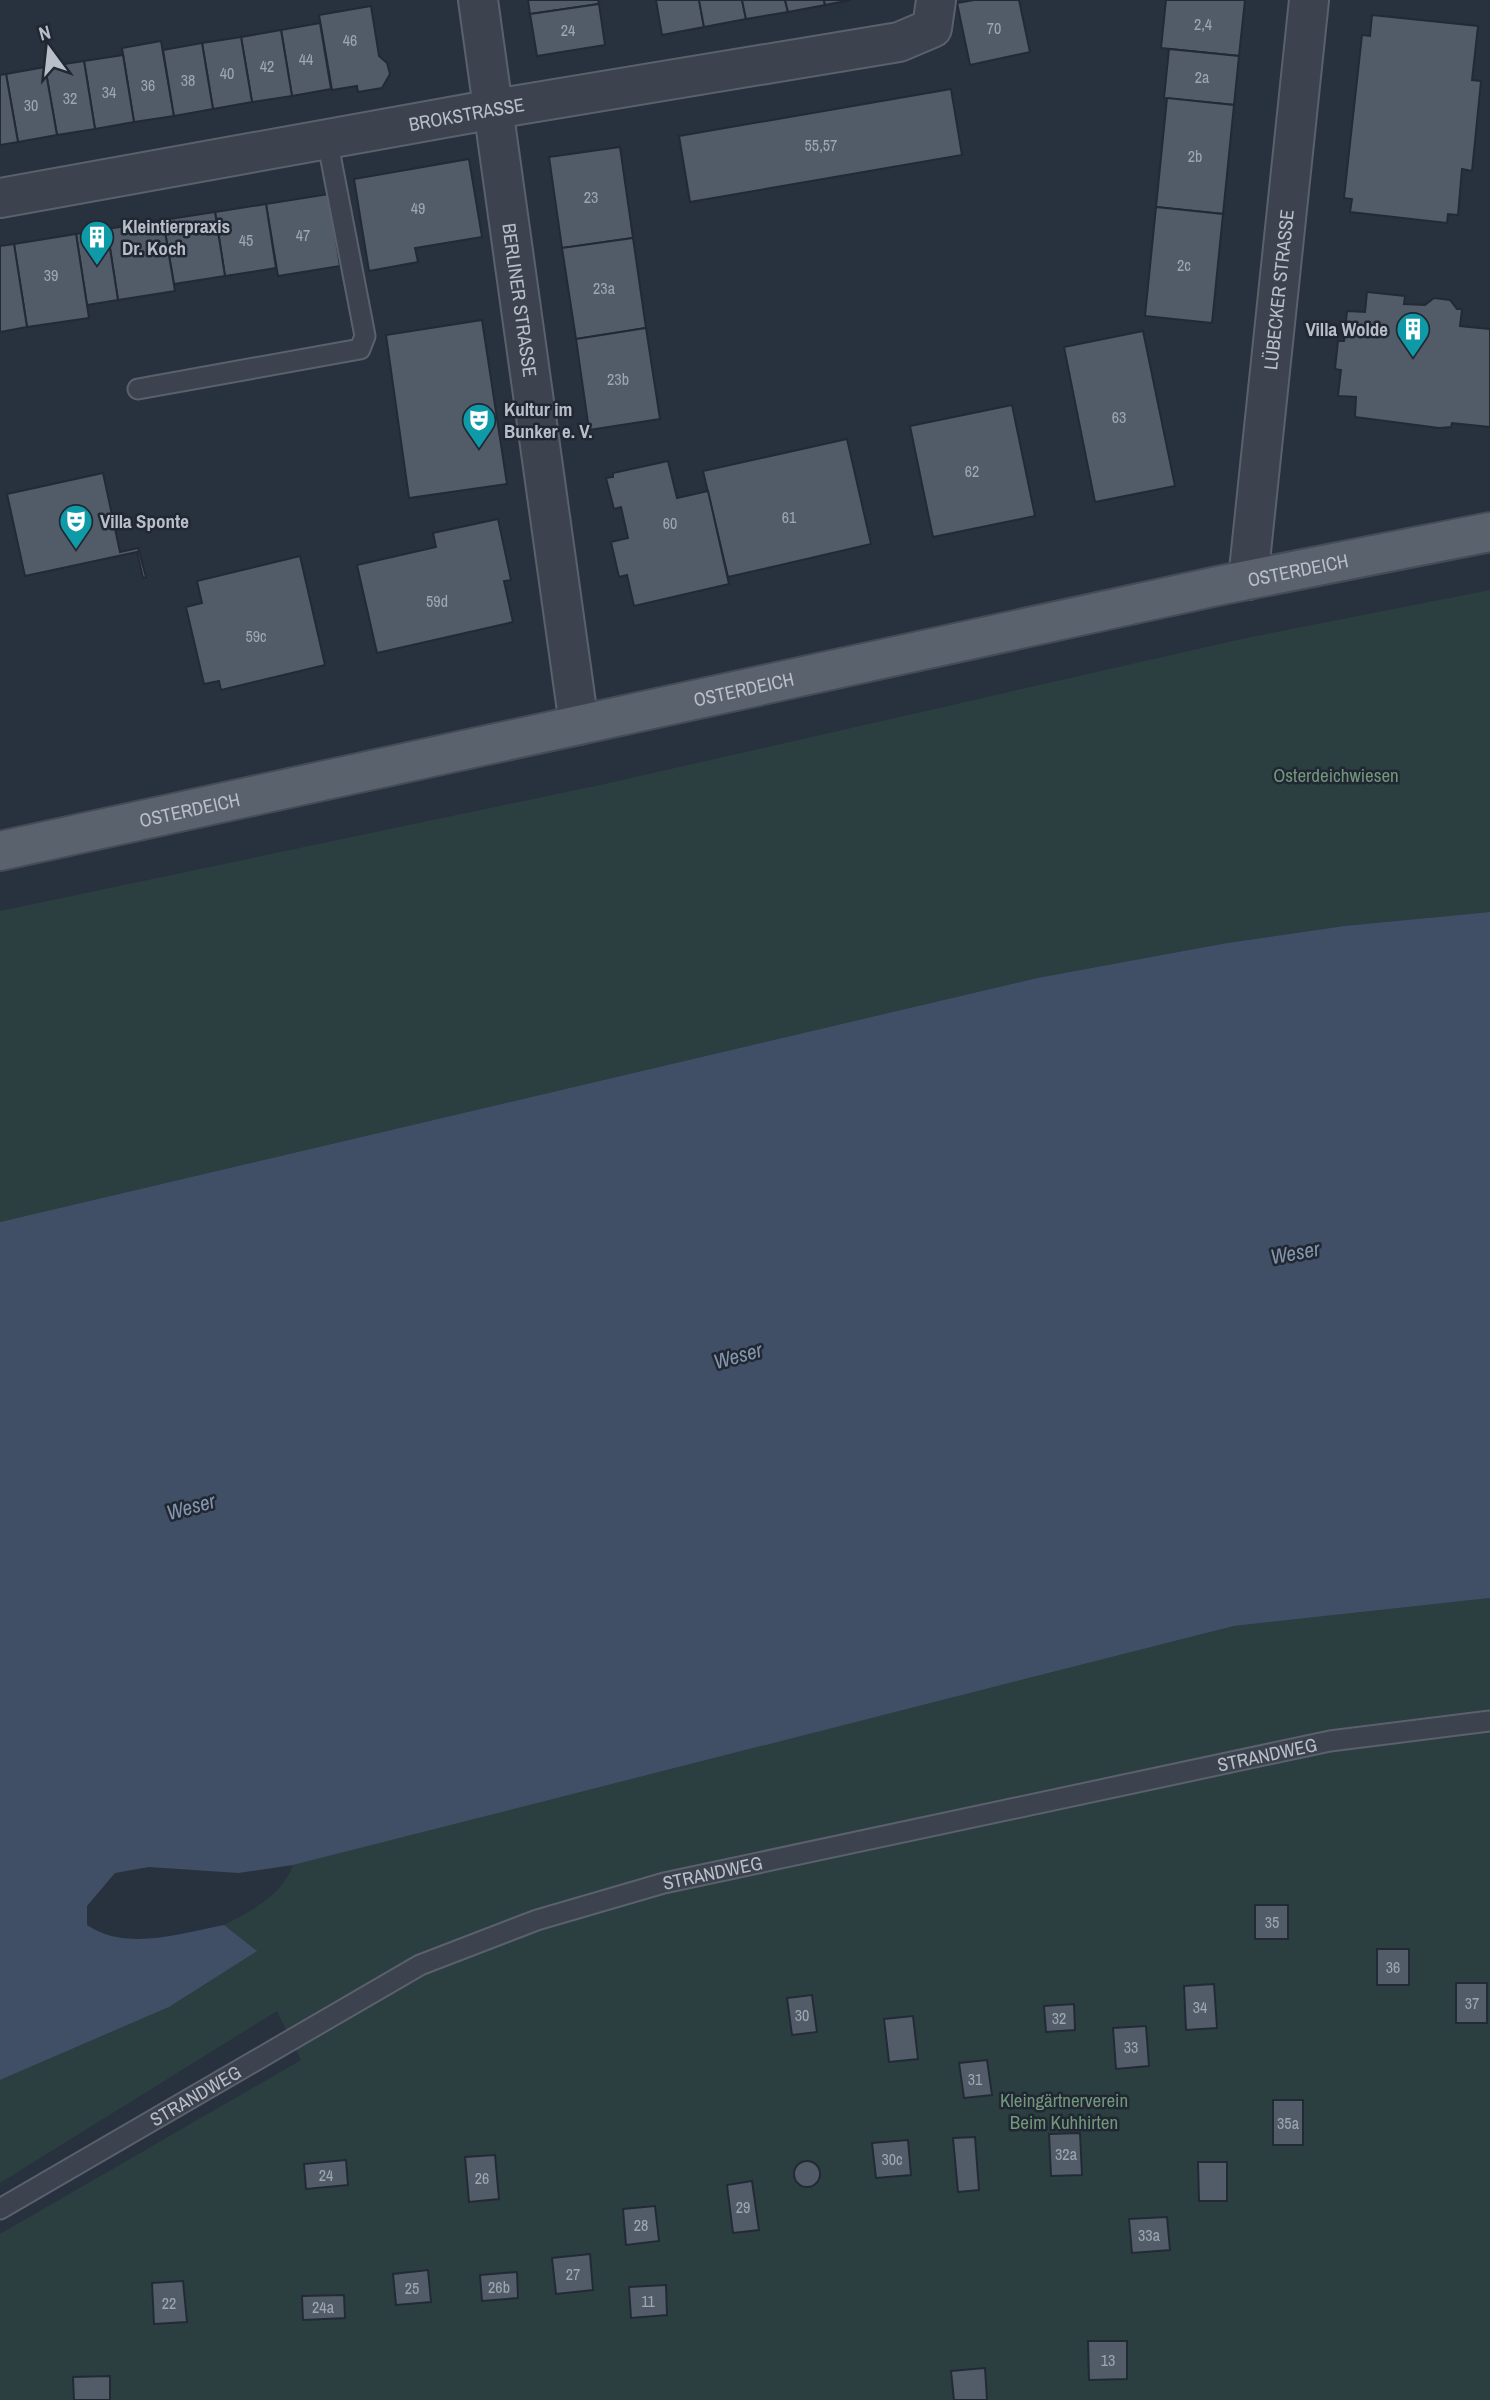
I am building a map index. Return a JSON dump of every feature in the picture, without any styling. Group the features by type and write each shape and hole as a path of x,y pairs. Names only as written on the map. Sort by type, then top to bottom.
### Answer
{"main road":[{"name":"OSTERDEICH","path":"0,851 1248,580 1490,532"}],"street":[{"name":"BERLINER STRASSE","path":"478,0 579,725"},
{"name":"LÜBECKER STRASSE","path":"1248,580 1309,0"},
{"name":"BROKSTRASSE","path":"0,198 494,109 899,42 934,14"}],"lane":[{"path":"138,389 360,349 365,336 327,139"},
{"name":"STRANDWEG","path":"0,2209 420,1965 537,1920 664,1883 1316,1744 1490,1721"}],"green space":[{"name":"Osterdeichwiesen","path":"1490,590 1490,912 1344,926 1227,943 1037,978 0,1222 0,911 609,783 1246,638"},
{"name":"Kleingärtnerverein Beim Kuhhirten","path":"1490,1598 1490,2400 0,2400 0,2234 301,2060 277,2011 0,2183 0,2080 169,2007 256,1951 224,1925 265,1901 282,1885 293,1865 1234,1626"}],"water":[{"name":"Weser","path":"1490,912 1490,1598 1234,1626 293,1865 238,1873 149,1867 115,1873 87,1906 87,1925 119,1938 136,1939 172,1936 224,1925 257,1951 169,2007 0,2080 0,1222 1037,978 1227,943 1344,926"}],"building":[{"path":"528,0 598,0 599,4 530,14"},
{"path":"656,0 699,0 704,27 662,35"},
{"path":"699,0 742,0 746,19 704,27"},
{"path":"742,0 785,0 788,12 746,19"},
{"path":"785,0 824,0 825,5 788,12"},
{"path":"824,0 851,0 825,5"},
{"path":"974,0 1019,0 1030,52 970,65 957,3"},
{"path":"1166,0 1245,0 1239,56 1161,48"},
{"path":"599,4 605,45 537,56 530,14"},
{"path":"371,6 379,56 387,63 390,74 382,88 358,92 357,86 332,90 319,15"},
{"path":"1372,15 1478,26 1472,80 1481,81 1472,171 1462,169 1458,215 1448,214 1447,223 1350,212 1352,199 1344,198 1362,35 1370,36"},
{"path":"320,23 331,89 292,96 281,30"},
{"path":"281,30 292,96 252,102 241,37"},
{"path":"241,37 252,102 213,109 202,43"},
{"path":"161,41 174,116 134,122 122,48"},
{"path":"202,43 213,109 174,116 163,50"},
{"path":"1169,49 1239,56 1234,105 1164,98"},
{"path":"123,55 134,122 95,129 84,61"},
{"path":"84,61 95,129 57,135 45,67"},
{"path":"45,67 57,135 18,142 6,74"},
{"path":"6,74 18,142 0,145 0,75"},
{"path":"951,89 962,155 690,202 679,136"},
{"path":"1167,98 1234,105 1223,214 1156,207"},
{"path":"620,147 633,238 562,248 549,157"},
{"path":"469,159 482,237 415,248 418,262 369,271 354,179"},
{"path":"329,194 340,266 278,276 266,204"},
{"path":"266,204 276,268 225,276 215,212"},
{"path":"1156,207 1223,214 1212,323 1145,316"},
{"path":"215,212 225,276 174,284 163,220"},
{"path":"163,220 175,291 118,300 107,229"},
{"name":"Kleintierpraxis Dr. Koch","path":"107,229 118,300 87,305 76,234"},
{"path":"76,234 89,318 27,327 14,244"},
{"path":"633,238 646,328 576,339 562,248"},
{"path":"14,244 27,327 0,332 0,246"},
{"name":"Villa Wolde","path":"1367,292 1405,296 1404,304 1425,305 1434,298 1450,300 1457,309 1462,309 1460,326 1490,329 1490,427 1452,423 1451,427 1439,428 1355,417 1356,397 1338,396 1341,370 1335,369 1338,341 1344,341 1347,311 1365,312"},
{"path":"482,320 507,484 409,498 386,335"},
{"path":"646,328 660,419 589,430 576,339"},
{"path":"1143,331 1175,486 1095,502 1064,347"},
{"path":"1012,405 1035,516 933,537 910,426"},
{"path":"847,439 871,544 728,577 703,471"},
{"path":"668,461 677,498 708,491 729,584 634,606 627,575 619,577 611,542 628,538 621,507 614,509 606,478 613,477 613,473"},
{"path":"103,473 120,552 138,548 146,577 143,578 137,552 25,576 7,494"},
{"path":"498,519 511,580 504,581 513,622 377,653 357,565 436,547 433,533"},
{"path":"300,556 325,665 221,690 219,681 204,684 186,607 202,603 197,581"},
{"path":"1255,1905 1288,1905 1288,1939 1255,1939"},
{"path":"1377,1949 1409,1949 1409,1985 1377,1985"},
{"path":"1456,1983 1487,1983 1487,2023 1456,2023"},
{"path":"1214,1984 1217,2028 1186,2030 1184,1986"},
{"path":"812,1995 817,2032 792,2035 787,1998"},
{"path":"1074,2004 1075,2030 1046,2032 1044,2006"},
{"path":"913,2016 918,2059 889,2062 884,2019"},
{"path":"1146,2026 1149,2066 1116,2069 1113,2028"},
{"path":"987,2060 992,2095 964,2098 959,2063"},
{"path":"1273,2100 1303,2100 1303,2145 1273,2145"},
{"path":"1080,2133 1082,2175 1051,2176 1049,2134"},
{"path":"975,2137 979,2190 958,2192 953,2138"},
{"path":"908,2140 911,2175 876,2178 872,2143"},
{"path":"495,2155 499,2199 469,2202 465,2157"},
{"path":"346,2160 348,2185 306,2189 304,2164"},
{"path":"807,2161 817,2164 820,2174 817,2184 807,2187 797,2184 794,2174 797,2164"},
{"path":"1198,2162 1227,2162 1227,2201 1199,2201"},
{"path":"752,2181 759,2230 733,2233 727,2185"},
{"path":"655,2206 659,2241 626,2245 623,2209"},
{"path":"1167,2217 1170,2250 1132,2253 1129,2219"},
{"path":"590,2254 593,2290 556,2294 552,2258"},
{"path":"428,2270 431,2302 396,2305 393,2274"},
{"path":"517,2272 518,2298 482,2301 480,2275"},
{"path":"183,2281 187,2322 154,2324 152,2283"},
{"path":"666,2285 667,2315 631,2318 629,2287"},
{"path":"344,2295 345,2318 303,2320 302,2296"},
{"path":"1088,2341 1127,2341 1127,2379 1089,2380"},
{"path":"985,2368 987,2400 954,2400 951,2371"},
{"path":"110,2376 110,2400 74,2400 73,2377"}],"place":[{"name":"Kleintierpraxis Dr. Koch","path":"97,267"},
{"name":"Villa Wolde","path":"1413,359"},
{"name":"Kultur im Bunker e. V.","path":"479,450"},
{"name":"Villa Sponte","path":"76,551"}]}
